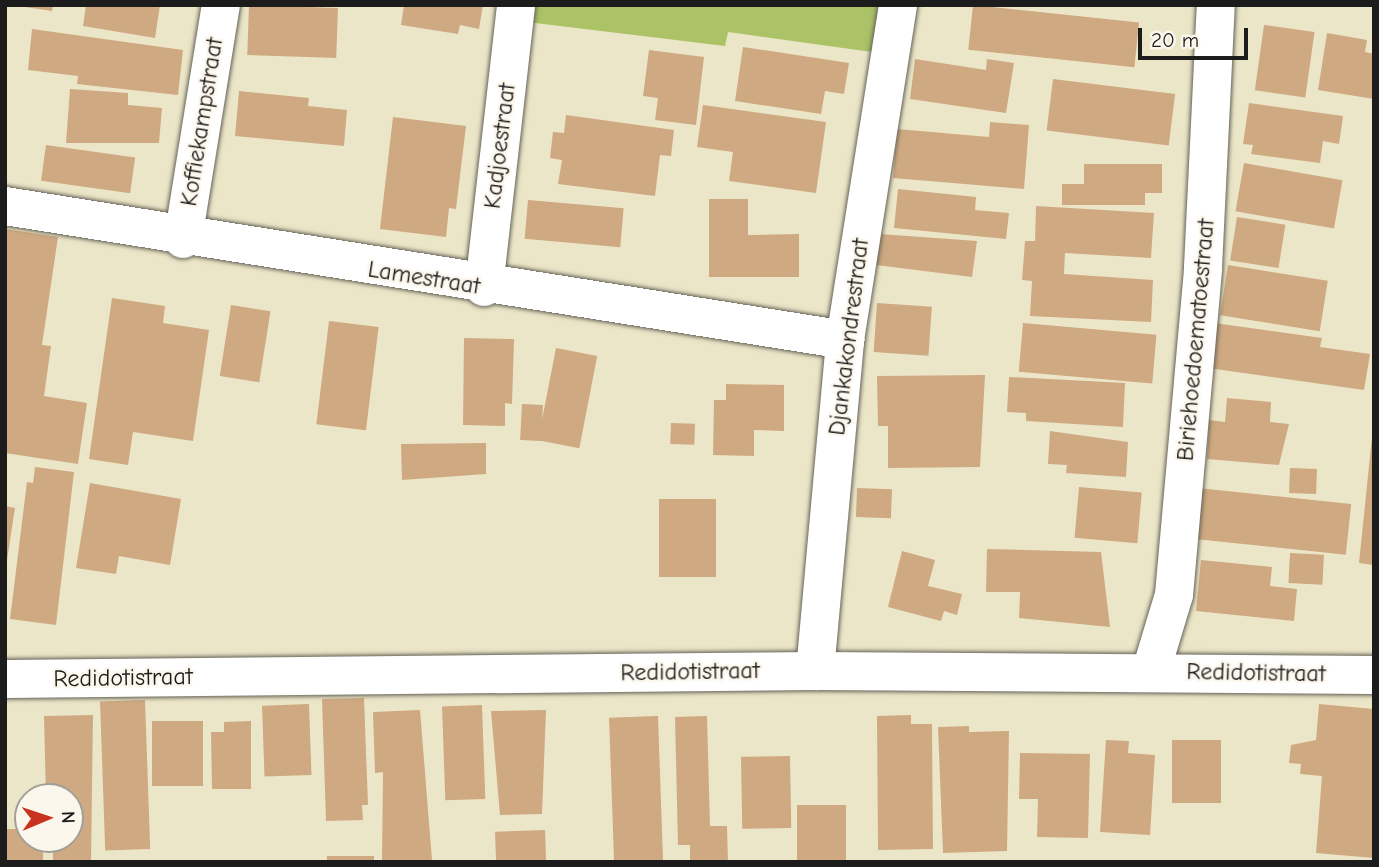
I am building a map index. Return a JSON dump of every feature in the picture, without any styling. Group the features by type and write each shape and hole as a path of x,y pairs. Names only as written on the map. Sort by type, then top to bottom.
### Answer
{"street":[{"name":"Koffiekampstraat","path":"183,239 221,5"},
{"name":"Kadjoestraat","path":"484,287 516,5"},
{"name":"Djankakondrestraat","path":"814,671 845,340 898,5"},
{"name":"Biriehoedoematoestraat","path":"1151,671 1174,595 1203,267 1216,5"},
{"name":"Lamestraat","path":"5,206 183,239 845,340"},
{"name":"Redidotistraat","path":"5,679 814,671 1151,671 1374,675"}],"green space":[{"path":"529,5 886,5 879,53 728,32 725,46 527,22"}],"building":[{"path":"11,5 53,5 52,11"},
{"path":"86,5 160,5 155,38 83,26"},
{"path":"249,5 338,8 336,58 247,55"},
{"path":"404,5 483,5 479,29 460,25 458,34 401,25"},
{"path":"973,5 1139,22 1134,67 968,50"},
{"path":"1264,25 1315,32 1305,97 1255,90"},
{"path":"32,29 183,50 178,95 77,84 78,76 28,70"},
{"path":"1327,33 1367,40 1365,52 1374,54 1374,99 1318,90"},
{"path":"743,47 849,63 844,94 825,91 821,114 735,101"},
{"path":"649,50 704,57 696,125 655,120 658,98 643,96"},
{"path":"915,59 986,70 987,59 1014,63 1006,113 910,99"},
{"path":"1053,79 1175,94 1169,146 1047,131"},
{"path":"70,89 128,93 128,105 162,108 159,143 66,143"},
{"path":"239,91 309,98 308,106 347,110 344,146 235,136"},
{"path":"1249,103 1343,116 1339,144 1323,141 1320,163 1251,154 1253,145 1243,144"},
{"path":"703,105 826,122 816,193 729,181 733,152 697,147"},
{"path":"566,115 674,130 671,156 660,155 655,196 558,184 562,160 550,158 553,132 564,133"},
{"path":"393,117 466,126 456,209 449,208 446,237 380,229"},
{"path":"990,122 1029,125 1024,189 893,178 897,129 989,137"},
{"path":"46,145 135,158 130,193 41,181"},
{"path":"1244,163 1342,180 1334,229 1235,211"},
{"path":"1084,164 1162,164 1162,193 1145,193 1145,205 1062,205 1062,184 1084,184"},
{"path":"898,189 976,197 975,210 1009,213 1006,239 894,228"},
{"path":"709,199 748,199 748,235 799,234 799,277 709,277"},
{"path":"528,200 624,208 620,247 525,239"},
{"path":"1036,206 1154,213 1151,258 1065,253 1064,274 1153,280 1151,322 1030,316 1032,281 1022,280 1025,241 1035,241"},
{"path":"1237,217 1285,225 1279,268 1230,260"},
{"path":"5,229 58,237 42,345 51,346 44,396 87,403 78,464 5,453"},
{"path":"880,234 977,241 972,277 876,265"},
{"path":"1228,265 1328,281 1320,331 1220,315"},
{"path":"112,298 165,306 163,323 209,330 193,441 133,432 128,465 89,459"},
{"path":"877,303 932,307 928,356 874,352"},
{"path":"231,305 271,311 259,382 220,376"},
{"path":"329,321 379,327 366,430 316,424"},
{"path":"1023,323 1156,335 1152,383 1019,372"},
{"path":"1214,323 1322,338 1320,347 1370,354 1364,390 1208,368"},
{"path":"464,338 514,339 512,404 505,403 505,426 463,425"},
{"path":"556,348 597,356 579,448 538,440"},
{"path":"985,375 980,467 888,468 888,426 878,426 877,376"},
{"path":"1009,377 1125,383 1123,427 1026,421 1026,413 1007,412"},
{"path":"726,384 784,385 784,431 754,430 754,456 713,455 714,400 726,400"},
{"path":"1227,398 1271,402 1270,422 1289,424 1279,465 1207,459 1209,420 1225,422"},
{"path":"522,404 543,405 541,441 520,440"},
{"path":"671,423 695,424 694,445 670,444"},
{"path":"1050,431 1128,442 1126,477 1066,473 1067,465 1048,464"},
{"path":"1374,437 1374,565 1359,563"},
{"path":"486,443 486,474 402,480 401,444"},
{"path":"35,467 74,472 56,625 10,619 27,482 33,483"},
{"path":"1290,468 1317,469 1316,494 1289,493"},
{"path":"90,483 181,499 170,565 119,556 116,574 76,568"},
{"path":"1079,487 1142,492 1137,543 1075,538"},
{"path":"857,488 892,489 891,518 856,517"},
{"path":"1198,488 1351,504 1346,555 1193,539"},
{"path":"659,499 716,499 716,577 659,577"},
{"path":"5,506 15,508 7,560 5,560"},
{"path":"987,549 1101,552 1110,627 1019,618 1020,592 986,592"},
{"path":"902,551 935,560 928,586 962,594 957,615 944,611 941,621 888,607"},
{"path":"1290,553 1324,555 1322,585 1288,583"},
{"path":"1201,560 1272,567 1270,586 1297,589 1294,621 1196,611"},
{"path":"364,698 368,805 362,805 363,820 326,821 322,699"},
{"path":"145,700 150,849 105,850 100,702"},
{"path":"309,704 311,775 265,777 262,706"},
{"path":"1319,704 1374,709 1374,858 1316,853 1322,776 1300,774 1301,764 1289,763 1291,745 1316,740"},
{"path":"482,705 485,799 445,800 442,706"},
{"path":"420,710 432,860 382,861 383,772 375,773 373,712"},
{"path":"546,710 542,814 500,815 491,711"},
{"path":"93,715 91,862 53,862 53,853 84,853 84,783 46,783 44,716"},
{"path":"911,715 911,724 932,724 933,849 878,850 877,716"},
{"path":"658,716 663,862 614,862 609,718"},
{"path":"707,716 710,826 727,826 728,862 690,862 690,845 678,845 675,717"},
{"path":"152,721 203,721 203,786 152,786"},
{"path":"251,721 251,789 212,789 211,732 224,732 224,722"},
{"path":"969,726 969,732 1009,731 1007,851 943,853 938,727"},
{"path":"1106,740 1129,741 1128,753 1155,755 1150,835 1100,832"},
{"path":"1172,740 1221,740 1221,803 1172,803"},
{"path":"1020,753 1090,754 1088,838 1037,837 1038,799 1019,799"},
{"path":"790,756 791,828 742,829 741,757"},
{"path":"797,805 846,805 846,862 797,862"},
{"path":"5,829 14,829 14,853 43,853 43,862 5,862"},
{"path":"545,830 546,862 496,862 495,832"},
{"path":"327,856 374,856 374,862 327,862"}]}
